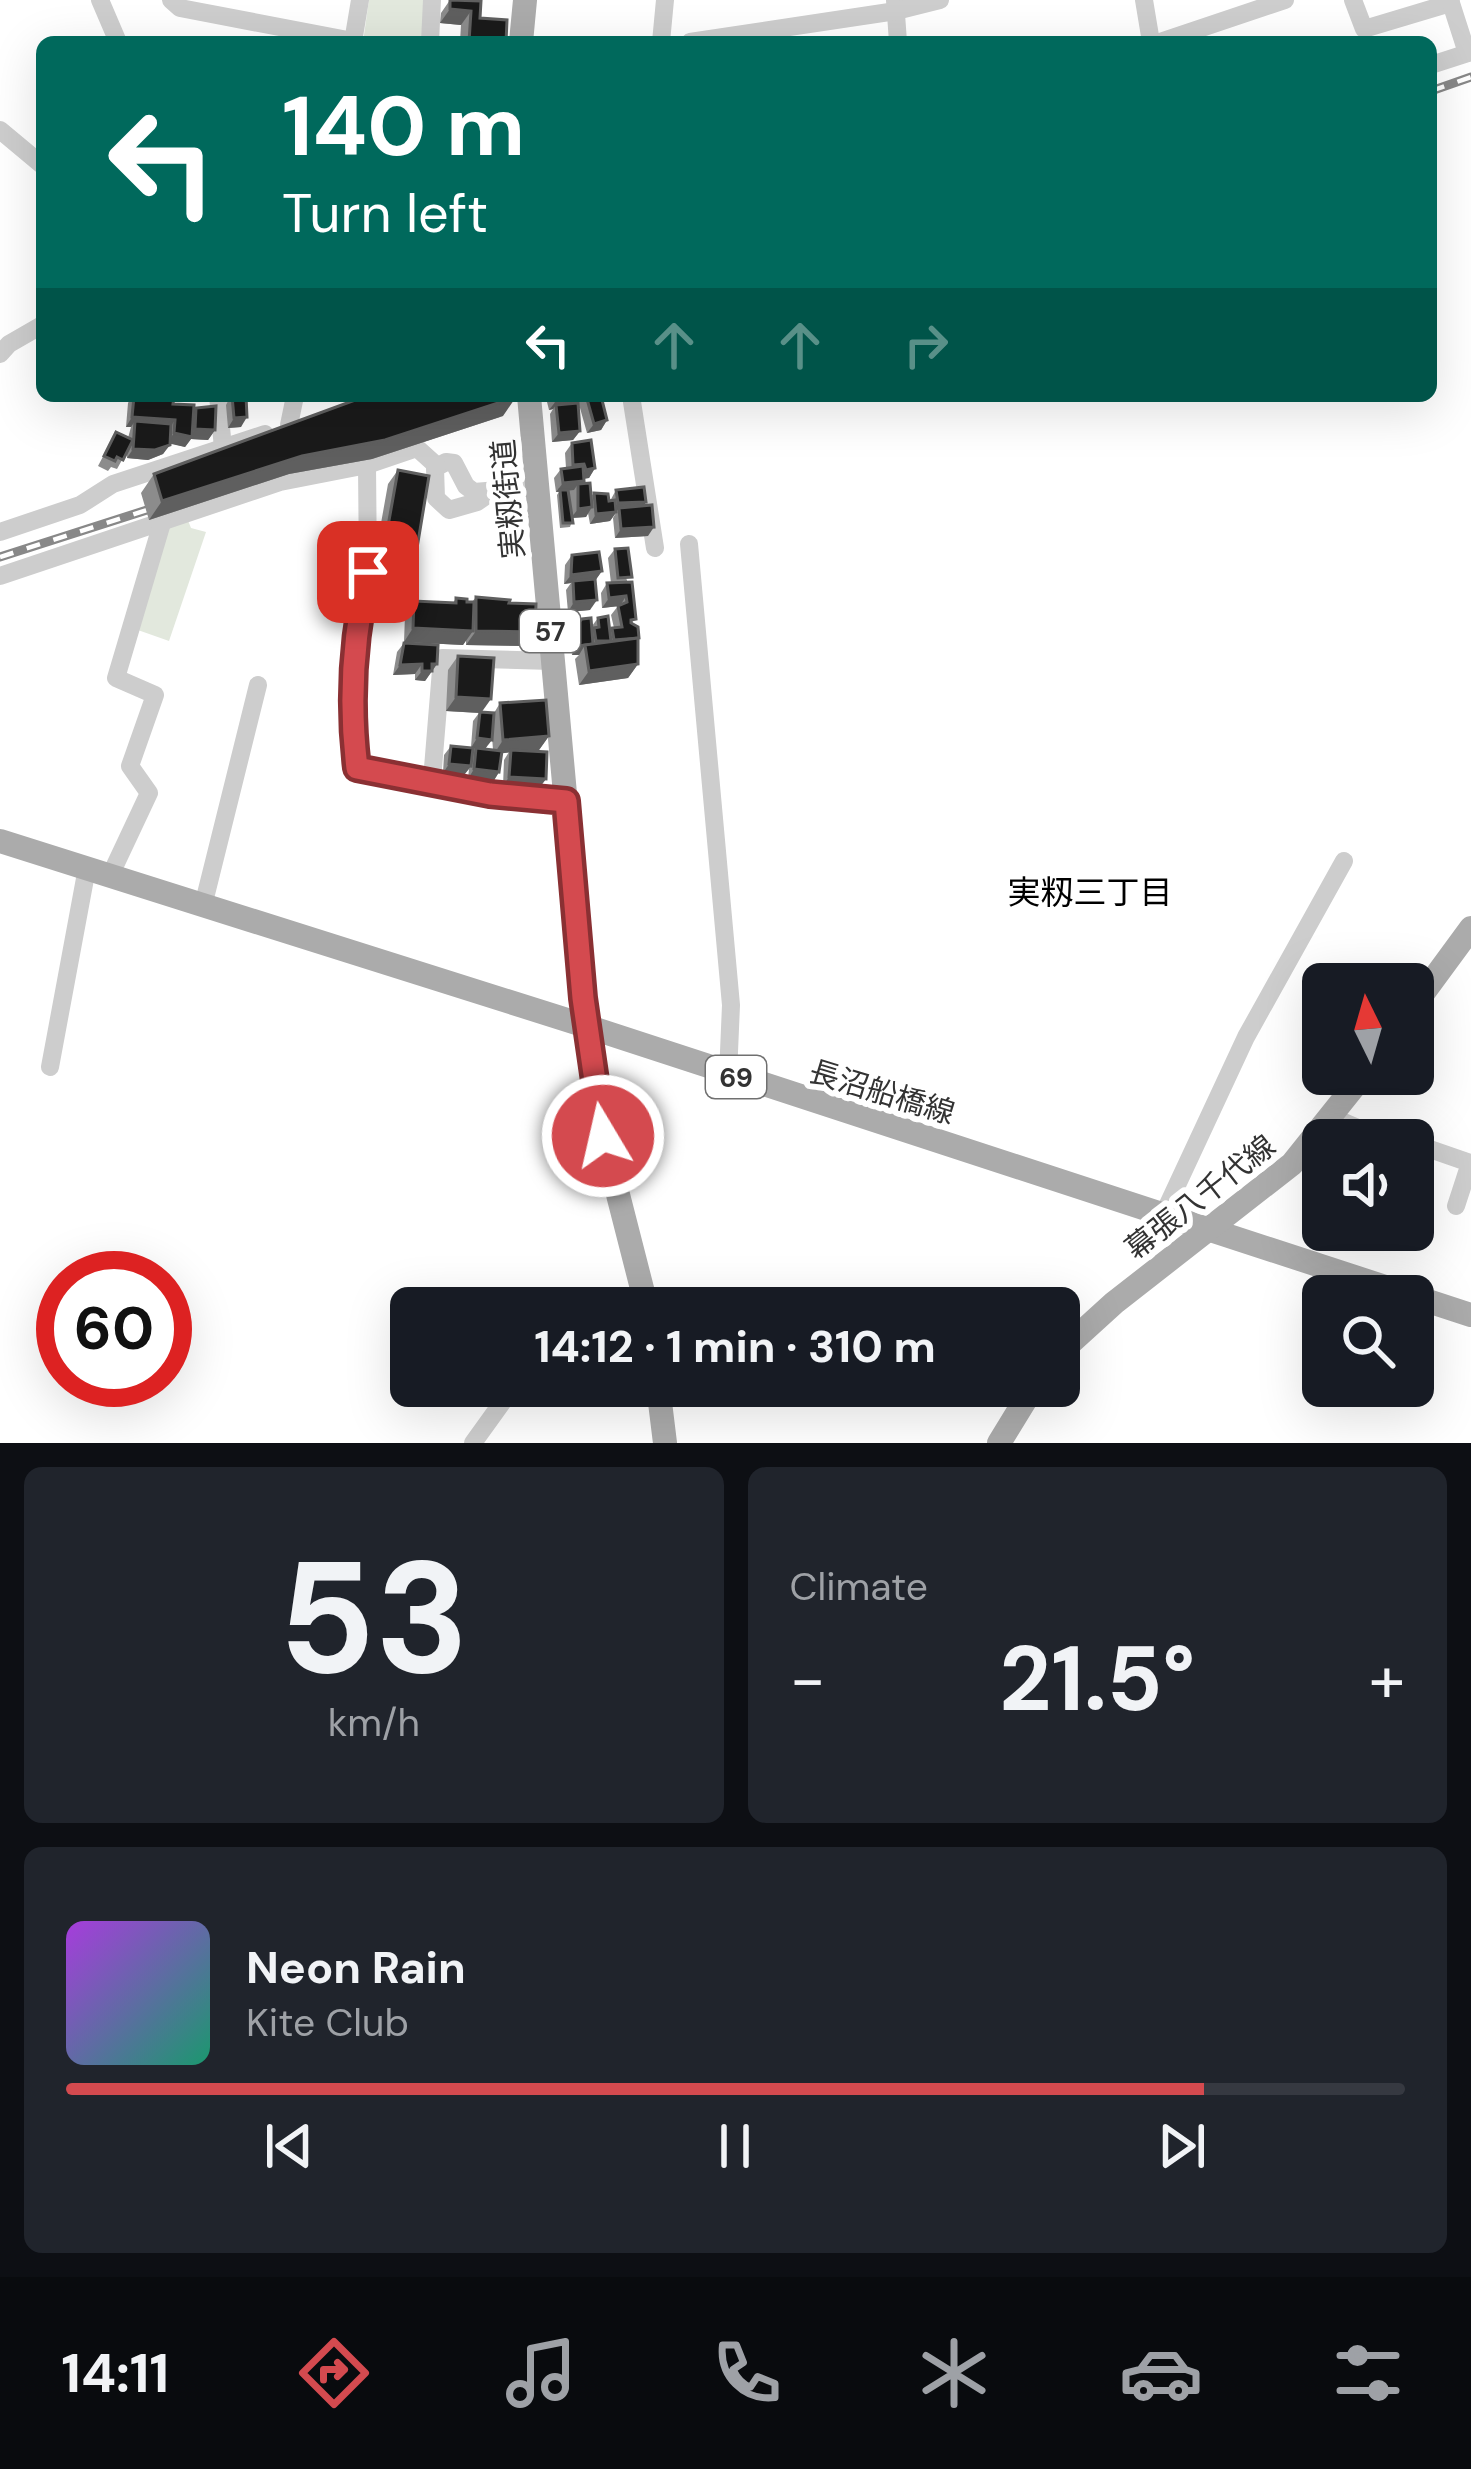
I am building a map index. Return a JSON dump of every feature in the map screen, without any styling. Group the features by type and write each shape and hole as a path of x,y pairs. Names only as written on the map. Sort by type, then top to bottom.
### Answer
{"main road":[{"path":"522,36 525,0"},
{"name":"実籾街道","path":"529,402 586,1026 603,1136 642,1287"},
{"name":"長沼船橋線","path":"2,847 98,872 586,1026 1471,1315"},
{"path":"1434,978 1471,928"},
{"name":"幕張八千代線","path":"1080,1332 1292,1164 1349,1095"},
{"path":"661,1407 665,1443"},
{"path":"999,1443 1021,1407"}],"street":[{"path":"100,0 115,36"},
{"path":"171,0 180,8 322,36"},
{"path":"354,36 359,0"},
{"path":"430,36 432,0"},
{"path":"662,36 665,0"},
{"path":"724,36 940,0"},
{"path":"1144,0 1150,36"},
{"path":"1174,36 1247,6 1286,0"},
{"path":"1354,0 1364,29 1450,2 1469,53 1437,63"},
{"path":"895,6 898,36"},
{"path":"0,130 36,161"},
{"path":"0,354 36,328"},
{"path":"219,402 223,448"},
{"path":"289,425 294,402"},
{"path":"632,402 655,548"},
{"path":"0,532 80,506 113,484 312,418"},
{"path":"0,576 280,482 367,465 418,448 437,466"},
{"path":"437,466 454,463 470,489 490,494 536,488"},
{"path":"367,465 368,572 357,620 352,730 357,768 490,794 566,801"},
{"path":"437,466 433,473 436,498 449,510 490,494"},
{"path":"50,1067 98,872 149,793 130,766 154,695 116,678 162,523"},
{"path":"689,544 731,1005 728,1075"},
{"path":"432,780 442,658 552,661"},
{"path":"203,906 258,685"},
{"path":"1163,1213 1246,1037 1344,861"},
{"path":"1434,1150 1470,1163 1456,1206"},
{"path":"473,1443 499,1407"}],"shaded area":[{"path":"369,0 427,0 425,36 364,36"},
{"path":"187,518 191,528 206,532 169,641 135,629 166,525"}],"building":[{"path":"450,0 481,1 480,18 507,20 506,36 469,36 471,11 450,9"},
{"path":"133,402 194,405 192,437 174,433 175,420 132,417"},
{"path":"233,402 246,402 247,417 234,418"},
{"path":"350,402 501,402 385,440 302,456 162,501 154,474"},
{"path":"588,402 602,402 607,420 594,424"},
{"path":"578,403 580,431 559,433 556,405"},
{"path":"216,406 215,430 195,429 196,408"},
{"path":"135,421 171,424 170,445 133,449"},
{"path":"116,432 133,440 123,460 117,457 115,461 104,456"},
{"path":"591,440 595,468 573,465 572,443"},
{"path":"583,466 584,481 563,483 561,469"},
{"path":"398,470 429,476 417,548 409,547 408,553 385,543"},
{"path":"590,483 592,507 578,509 578,484"},
{"path":"644,487 646,502 618,503 616,490"},
{"path":"560,490 568,490 573,523 563,523"},
{"path":"594,493 615,500 616,512 596,514"},
{"path":"652,505 654,527 621,529 619,508"},
{"path":"628,548 632,577 618,578 615,549"},
{"path":"599,552 602,571 571,575 572,555"},
{"path":"595,579 597,600 574,602 573,581"},
{"path":"632,582 636,619 631,623 638,627 639,638 614,640 612,628 622,627 618,606 627,602 626,596 609,598 607,583"},
{"path":"476,597 536,604 535,632 476,631"},
{"path":"456,598 474,602 473,631 413,628 414,601 456,603"},
{"path":"608,616 611,641 596,641 598,618"},
{"path":"591,618 593,644 578,646 576,625"},
{"path":"638,638 638,664 589,671 585,645"},
{"path":"404,643 438,645 432,671 422,671 422,664 400,665"},
{"path":"458,656 494,658 491,699 456,697"},
{"path":"546,700 549,736 503,740 500,703"},
{"path":"480,712 494,713 492,740 477,738"},
{"path":"451,746 473,748 471,766 449,764"},
{"path":"476,748 502,751 499,772 474,769"},
{"path":"511,750 547,752 546,779 509,777"}],"railway":[{"path":"1437,89 1471,77"},
{"path":"0,557 175,501"}],"district":[{"name":"実籾三丁目","path":"1090,892"}],"route":[{"path":"368,572 357,620 352,730 357,768 490,794 566,801 583,998 603,1136"}]}
